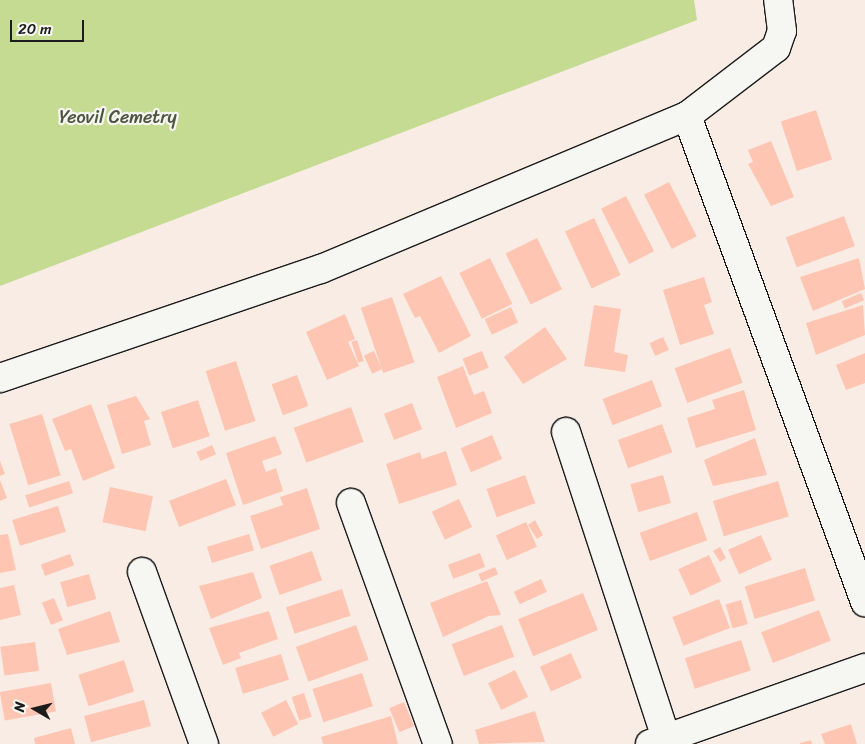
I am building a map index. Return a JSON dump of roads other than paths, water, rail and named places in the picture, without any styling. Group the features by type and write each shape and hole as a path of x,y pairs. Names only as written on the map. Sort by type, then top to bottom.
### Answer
{"street":[{"path":"0,378 321,269 688,116 776,48 782,31 778,0"},
{"path":"688,116 865,602"},
{"path":"566,432 658,741 865,668"},
{"path":"351,503 438,744"},
{"path":"142,572 204,744"}],"park label":[{"name":"Yeovil Cemetry","path":"118,117"}]}
